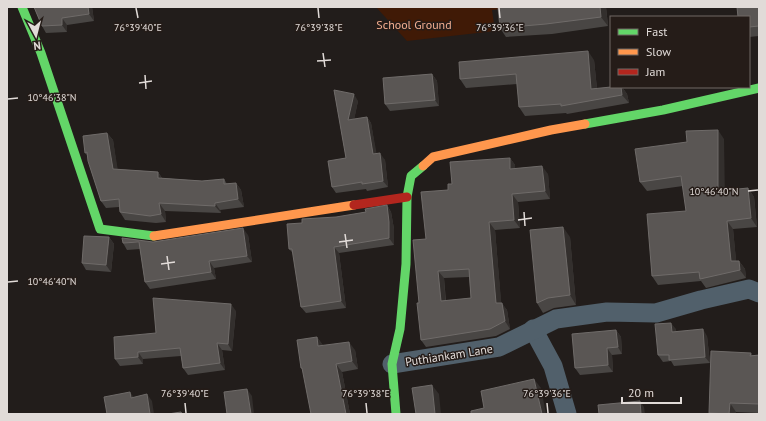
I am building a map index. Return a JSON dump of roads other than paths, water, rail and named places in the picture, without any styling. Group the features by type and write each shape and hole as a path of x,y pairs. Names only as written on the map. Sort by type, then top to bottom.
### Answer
{"street":[{"path":"22,7 41,53 100,229 156,236 407,197"},
{"path":"396,414 392,364 400,329 405,279 407,197 411,176 433,157 551,130 663,110 759,88"},
{"name":"Puthiankam Lane","path":"392,364 499,347 556,319 607,312 656,313 701,300 749,289 759,293"},
{"path":"533,329 553,366 567,414"}],"park label":[{"name":"School Ground","path":"414,24"}]}
